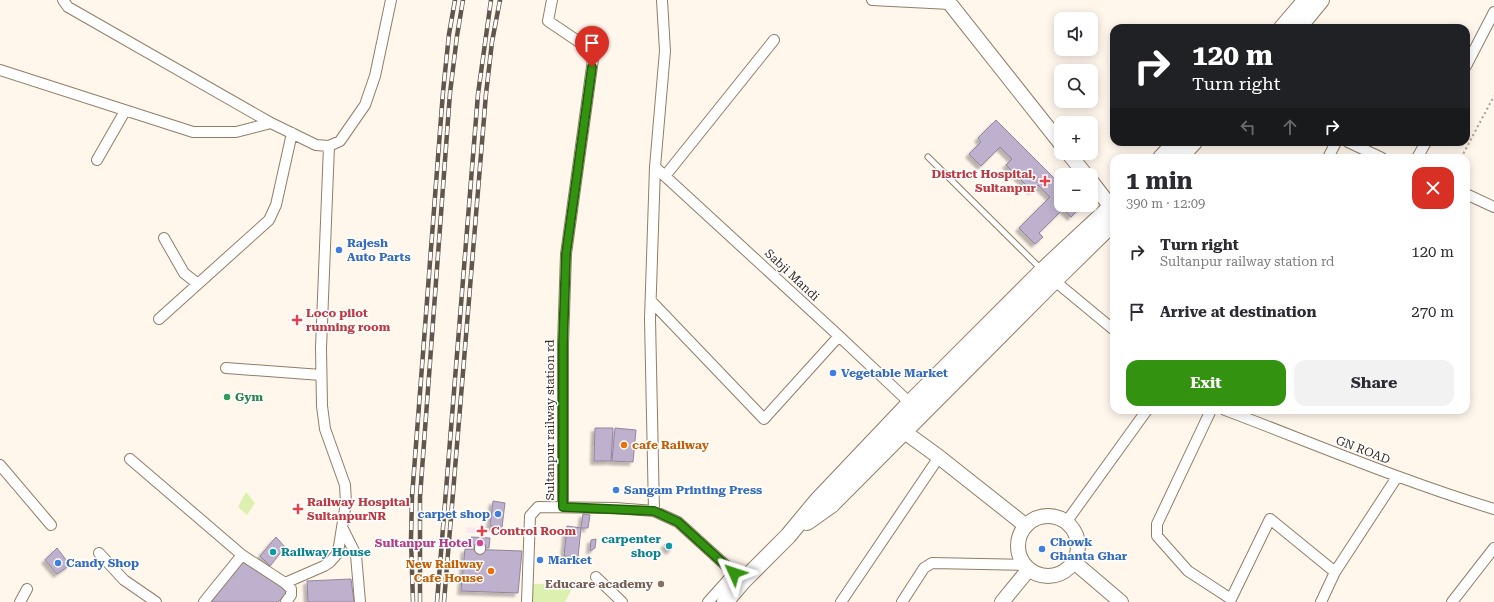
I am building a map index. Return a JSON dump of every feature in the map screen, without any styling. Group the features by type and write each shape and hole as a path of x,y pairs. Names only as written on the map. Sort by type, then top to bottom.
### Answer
{"main road":[{"path":"1285,24 1306,0"},
{"path":"1301,24 1321,0"},
{"path":"1165,154 1172,146"},
{"path":"1183,154 1190,146"},
{"path":"725,602 737,586 788,536 817,501 898,427 1110,214"},
{"path":"898,427 910,403 1048,276"}],"street":[{"path":"63,0 68,7 271,123 316,145 329,146 340,141 364,105 375,76 391,0"},
{"name":"Sultanpur railway station rd","path":"552,0 548,21 594,52 566,254 563,344 563,507"},
{"path":"654,511 650,319 652,302 655,167 665,51 662,0"},
{"path":"872,0 948,2 1054,135"},
{"path":"1470,58 1494,12"},
{"path":"665,176 774,40"},
{"path":"0,70 193,132 236,132 271,123"},
{"path":"97,160 125,111"},
{"path":"159,319 269,220 276,204 292,133"},
{"path":"284,583 330,562 338,550 346,503 345,485 324,429 322,406 321,375 324,242 329,146"},
{"path":"1356,146 1374,154"},
{"path":"1074,160 1080,168"},
{"name":"Sabji Mandi","path":"655,167 910,403"},
{"path":"1098,191 1110,207"},
{"path":"1470,196 1494,207"},
{"path":"164,238 184,273 198,284"},
{"path":"1048,276 1110,327"},
{"path":"652,302 764,419 839,336"},
{"path":"226,368 321,375"},
{"path":"1067,521 1144,414"},
{"path":"1209,414 1157,524 1157,536 1188,571 1230,600 1270,519 1336,572"},
{"name":"GN ROAD","path":"1245,414 1396,477 1443,494 1494,509"},
{"path":"898,427 939,457 1025,525"},
{"path":"841,602 939,457"},
{"path":"130,459 242,555 291,589 291,595 286,602"},
{"path":"0,465 51,525"},
{"path":"1320,602 1336,572 1396,477"},
{"path":"527,602 530,516 538,507 654,511 678,522 737,586 708,602"},
{"path":"1053,515 1067,521 1076,533 1079,548 1074,562 1064,572 1050,576 1035,574 1026,567 1017,552 1018,537 1025,525 1038,516 1053,515"},
{"path":"342,527 356,555 360,602"},
{"path":"1452,602 1494,548"},
{"path":"99,553 124,580 156,602"},
{"path":"204,602 242,555"},
{"path":"1074,562 1121,602"},
{"path":"902,602 924,568 932,563 1026,567"},
{"path":"1002,602 1026,567"},
{"path":"596,577 622,602"},
{"path":"20,602 27,589"}],"lane":[{"path":"928,158 1048,276"}],"path":[{"path":"1470,141 1494,96"}],"shaded area":[{"name":"Control Room","path":"467,527 498,529 497,533 466,533"}],"green space":[{"path":"246,492 255,503 247,515 238,507"},
{"path":"575,583 565,602 533,602 533,584"}],"building":[{"path":"996,120 1054,178 1054,212 1060,212 1039,233 1043,237 1035,244 1019,228 1050,197 1038,185 1032,191 1006,165 1012,159 1000,147 981,166 969,154 981,142 978,138"},
{"path":"1066,212 1076,212 1071,217"},
{"path":"595,428 613,428 611,461 594,461"},
{"name":"cafe Railway","path":"615,428 636,430 633,462 612,461"},
{"name":"carpet shop","path":"493,501 505,503 502,527 490,526"},
{"path":"583,514 590,515 588,528 581,528"},
{"path":"567,526 581,528 578,557 564,556"},
{"name":"Railway House","path":"276,537 285,547 270,566 260,556"},
{"name":"Sultanpur Hotel","path":"471,537 490,538 489,548 470,547"},
{"path":"596,539 595,548 590,551 591,540"},
{"name":"carpenter shop","path":"668,542 673,548 669,551 664,545"},
{"name":"Candy Shop","path":"57,548 70,565 57,574 45,560"},
{"name":"New Railway Cafe House","path":"465,549 522,551 518,593 461,591"},
{"path":"242,560 288,591 278,602 204,602"},
{"path":"351,579 354,602 308,602 307,581"}],"railway":[{"path":"413,602 411,539 412,497 443,92 449,34 455,0"},
{"path":"420,602 420,497 450,93 463,0"},
{"path":"437,602 478,94 491,0"},
{"path":"444,602 486,94 492,42 500,0"}],"place":[{"name":"District Hospital, Sultanpur","path":"1045,181"},
{"name":"Rajesh Auto Parts","path":"339,250"},
{"name":"Loco pilot running room","path":"297,320"},
{"name":"Vegetable Market","path":"833,373"},
{"name":"Gym","path":"227,397"},
{"name":"cafe Railway","path":"624,445"},
{"name":"Sangam Printing Press","path":"616,490"},
{"name":"Railway Hospital SultanpurNR","path":"298,509"},
{"name":"carpet shop","path":"498,514"},
{"name":"Control Room","path":"482,531"},
{"name":"Sultanpur Hotel","path":"480,543"},
{"name":"carpenter shop","path":"669,546"},
{"name":"Chowk Ghanta Ghar","path":"1042,549"},
{"name":"Railway House","path":"273,552"},
{"name":"Market","path":"540,560"},
{"name":"Candy Shop","path":"58,563"},
{"name":"New Railway Cafe House","path":"491,571"},
{"name":"Educare academy","path":"661,584"}],"route":[{"path":"592,67 566,254 563,344 563,507 615,508 654,511 678,522 734,573"}]}
